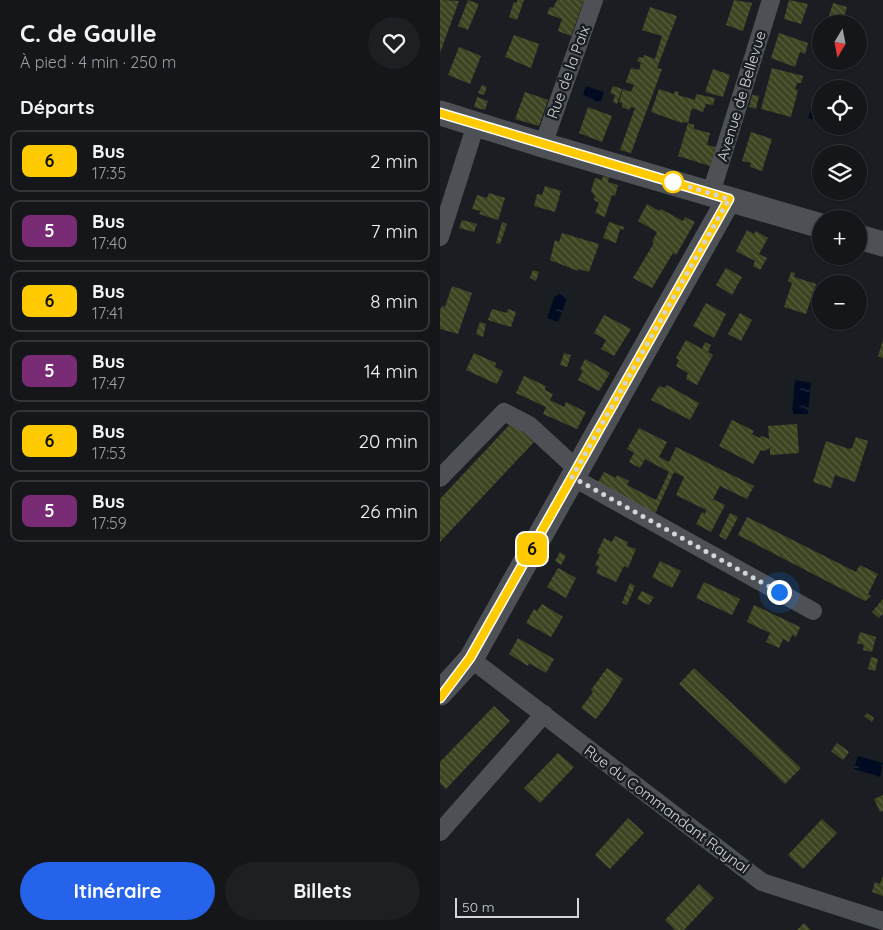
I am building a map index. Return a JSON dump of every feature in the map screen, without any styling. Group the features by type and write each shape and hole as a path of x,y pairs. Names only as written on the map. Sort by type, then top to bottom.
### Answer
{"street":[{"name":"Rue de la Paix","path":"543,145 594,0"},
{"name":"Avenue de Bellevue","path":"720,196 770,0"},
{"path":"440,113 812,223"},
{"path":"440,237 476,124"},
{"path":"444,691 470,658 575,473 720,196"},
{"path":"867,239 883,244"},
{"path":"440,478 504,412 529,425 575,473 813,611"},
{"name":"Rue du Commandant Raynal","path":"470,658 762,882 883,921"},
{"path":"440,832 544,714"}],"water":[{"path":"586,86 604,92 601,101 596,103 593,99 583,95"},
{"path":"812,106 812,119 808,118"},
{"path":"560,293 567,299 558,322 547,318 555,295 557,296"},
{"path":"795,380 811,383 808,414 793,414"},
{"path":"858,756 883,763 880,777 854,769"}],"building":[{"path":"440,0 459,1 440,53"},
{"path":"468,0 479,4 468,30 458,26"},
{"path":"517,0 524,0 517,20 509,17 514,2 517,3"},
{"path":"557,0 584,0 571,36 558,31 562,19 547,14 550,7 553,8"},
{"path":"734,0 752,3 743,31 726,25"},
{"path":"789,0 808,4 801,24 784,19"},
{"path":"833,3 847,7 845,15 829,15"},
{"path":"650,7 677,16 657,68 662,69 631,153 620,150 635,108 631,107 629,110 622,107 622,103 619,102 623,89 631,92 634,85 626,82 631,68 639,70 641,63 637,61 639,57 643,58 644,55 655,59 662,36 642,30"},
{"path":"779,33 808,43 805,54 800,52 795,67 771,58"},
{"path":"514,35 539,44 531,68 505,57"},
{"path":"459,47 481,56 470,84 448,75"},
{"path":"772,68 803,76 801,83 797,83 795,89 798,90 791,117 761,109"},
{"path":"713,69 730,75 723,97 705,92"},
{"path":"482,85 487,87 484,95 478,93"},
{"path":"613,86 622,89 617,104 613,102 615,95 610,93"},
{"path":"659,89 674,94 675,91 679,92 678,95 695,100 696,94 715,98 713,105 706,104 703,112 692,108 688,123 682,123 651,112"},
{"path":"525,92 548,100 539,126 515,119"},
{"path":"752,95 759,96 756,109 749,107"},
{"path":"477,97 488,101 485,110 474,107"},
{"path":"588,107 612,116 602,142 579,133"},
{"path":"688,123 694,125 694,129 710,133 707,145 716,147 710,166 678,156"},
{"path":"751,132 772,139 762,171 750,167 751,163 742,161"},
{"path":"603,176 609,177 608,182 618,185 615,196 612,195 605,217 595,213 599,203 594,200 595,196 591,191 595,178 602,180"},
{"path":"545,186 561,191 555,212 534,206 537,194 542,195"},
{"path":"489,193 505,198 498,220 479,214 481,211 472,209 477,195 487,198"},
{"path":"647,204 683,221 685,217 695,222 676,255 673,253 652,288 633,278 654,243 652,242 657,232 638,221"},
{"path":"462,220 477,224 474,232 459,228"},
{"path":"502,222 507,224 500,244 496,243"},
{"path":"609,222 624,227 623,230 620,229 616,243 603,238"},
{"path":"747,230 754,234 756,231 768,238 759,254 767,258 760,270 753,266 755,261 736,251"},
{"path":"562,233 599,244 589,272 579,269 578,271 550,260 555,240 559,242"},
{"path":"726,268 742,277 732,295 716,285"},
{"path":"533,270 539,272 536,281 530,278"},
{"path":"791,272 795,273 794,277 812,283 812,296 806,314 784,307 792,283 788,281"},
{"path":"452,286 472,293 458,334 440,329 440,310 442,306 445,307"},
{"path":"706,303 726,314 714,338 693,326"},
{"path":"492,309 507,313 508,309 516,312 511,327 488,320"},
{"path":"740,313 752,320 741,341 728,334"},
{"path":"604,315 631,329 614,356 601,349 606,340 594,333"},
{"path":"480,322 486,324 483,337 476,334"},
{"path":"686,340 702,349 705,342 711,345 708,352 713,355 697,385 686,379 688,373 676,366 679,360 676,358"},
{"path":"883,340 883,358 878,356"},
{"path":"474,353 496,363 495,367 503,371 497,384 466,370"},
{"path":"564,353 571,355 567,367 560,365"},
{"path":"585,359 610,373 599,391 578,380 583,371 580,369"},
{"path":"524,376 546,386 545,390 553,394 550,400 564,407 566,402 586,412 577,429 543,414 546,407 516,393"},
{"path":"667,385 699,403 690,420 651,400 659,386 664,388"},
{"path":"732,420 754,431 752,434 759,438 762,436 769,439 768,426 797,424 799,453 770,455 770,448 764,451 761,450 753,464 719,446"},
{"path":"512,422 534,442 440,542 440,499"},
{"path":"639,428 667,442 659,457 669,462 676,447 754,486 747,499 720,486 713,499 725,505 711,532 696,524 702,512 705,514 706,510 676,495 684,477 674,472 655,514 597,484 604,472 616,478 617,475 629,481 627,485 656,500 669,472 645,459 640,468 629,462 634,453 627,449"},
{"path":"856,437 868,441 855,482 835,475 831,488 813,482 826,441 849,449 852,448"},
{"path":"730,513 738,517 726,540 719,536"},
{"path":"747,517 856,572 860,565 878,574 868,594 871,596 865,601 738,535"},
{"path":"615,536 628,542 627,546 636,549 628,568 624,566 616,582 596,573 599,567 595,565 600,555 597,553 604,538 612,542"},
{"path":"560,552 566,556 561,565 555,561"},
{"path":"660,561 681,571 672,588 652,577"},
{"path":"558,568 576,578 566,598 547,587"},
{"path":"704,582 740,599 732,615 696,598"},
{"path":"630,583 635,586 627,605 622,603"},
{"path":"642,591 654,597 649,605 637,599"},
{"path":"883,599 883,614 879,618 872,612"},
{"path":"542,604 563,617 551,637 526,623 534,609 537,611"},
{"path":"754,605 800,627 796,637 792,635 789,642 783,639 779,648 766,642 770,633 747,622"},
{"path":"860,632 876,637 872,652 863,650 864,645 857,643"},
{"path":"518,638 554,659 546,673 529,663 528,666 509,654"},
{"path":"871,657 878,659 875,671 868,669"},
{"path":"607,668 623,679 596,719 581,708"},
{"path":"694,668 801,768 785,784 679,684"},
{"path":"494,706 510,721 446,789 440,783 440,762"},
{"path":"867,713 874,718 872,722 864,716"},
{"path":"837,743 849,752 843,760 831,751"},
{"path":"558,753 574,767 540,803 524,788"},
{"path":"883,795 883,811 880,812 874,799"},
{"path":"628,818 644,833 610,869 595,855"},
{"path":"822,819 837,833 803,869 788,855"},
{"path":"883,876 883,896 872,892 875,882 880,884"},
{"path":"699,884 714,898 684,930 675,930 665,920"},
{"path":"804,923 811,930 797,930"}],"bus line":[{"name":"6","path":"440,113 729,199 470,658 440,698"}],"route":[{"path":"673,182 729,199 572,477 779,592"}]}
